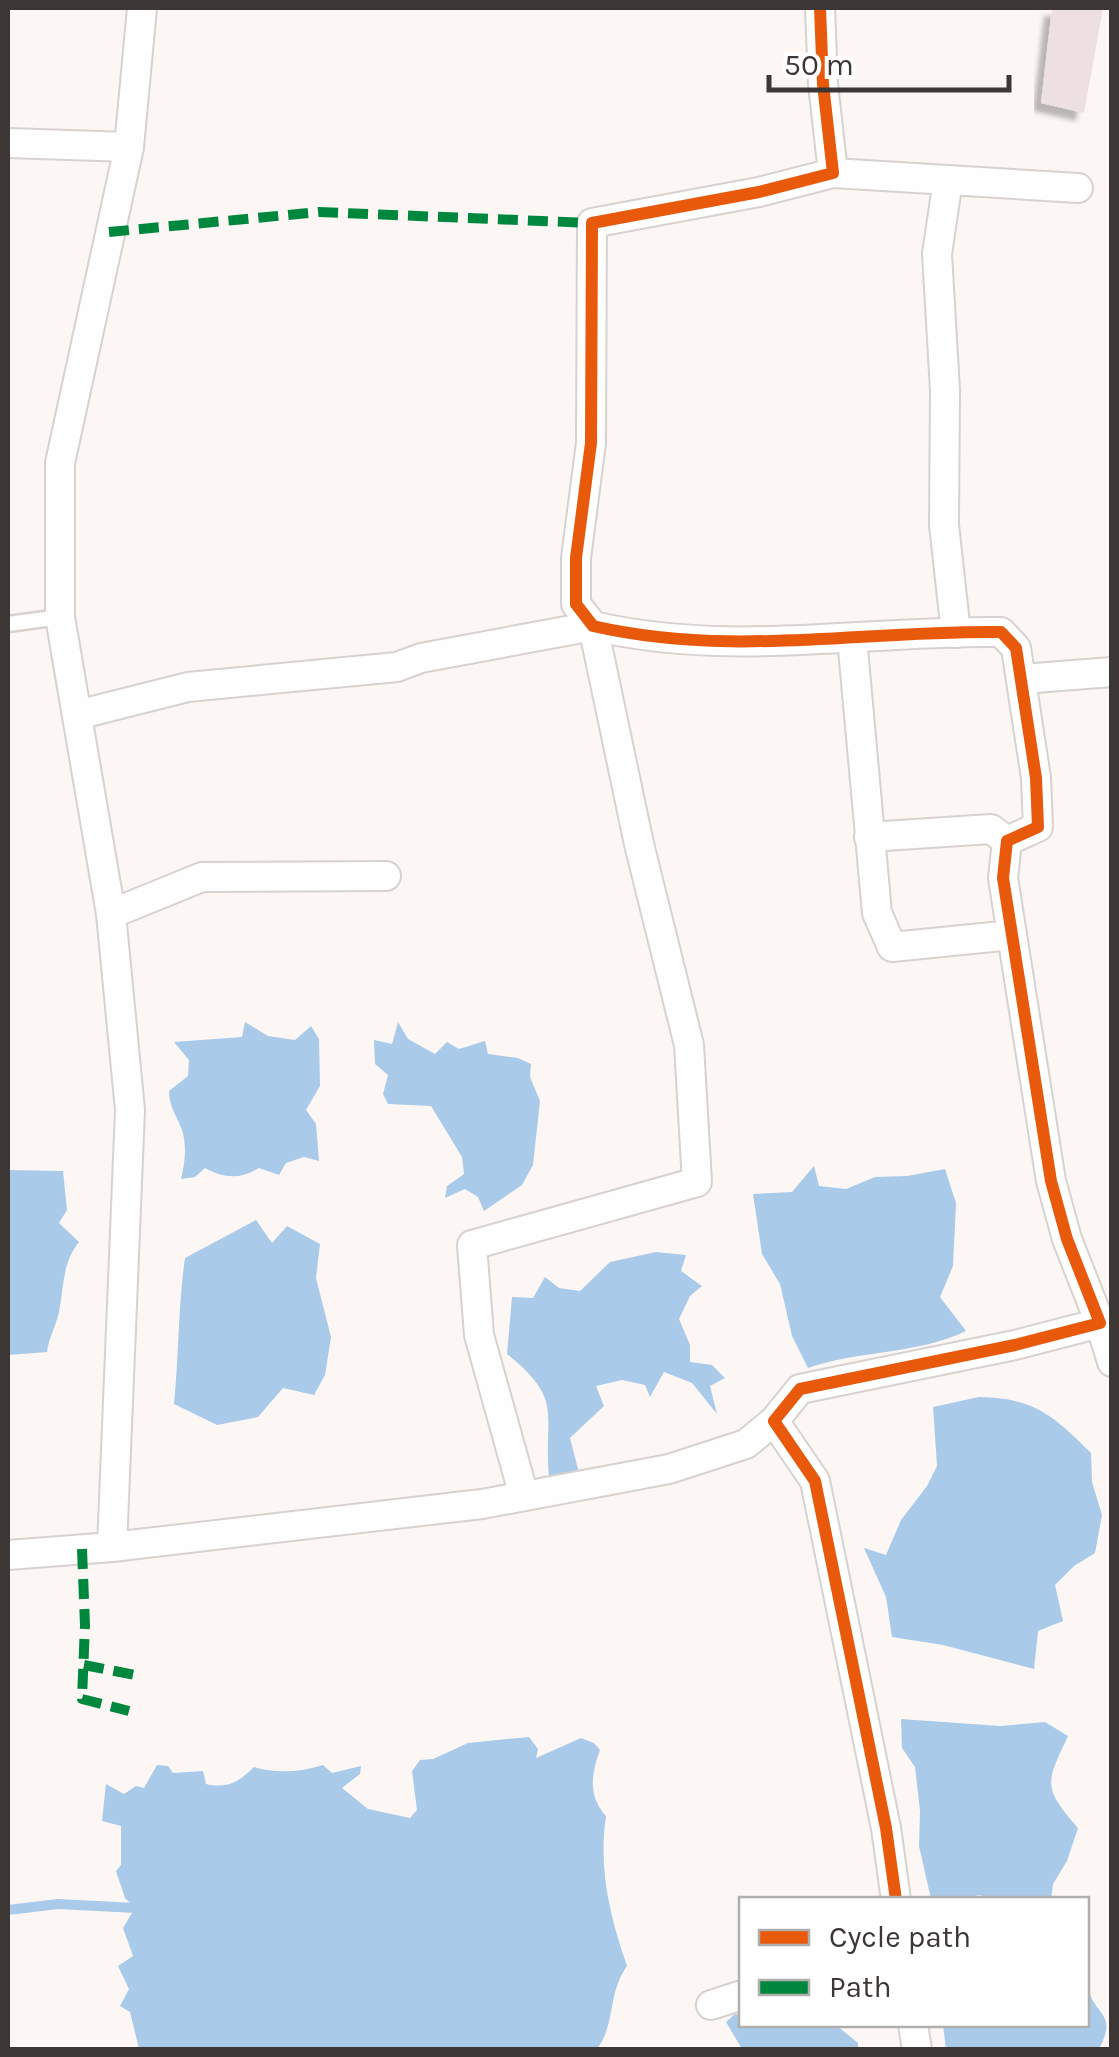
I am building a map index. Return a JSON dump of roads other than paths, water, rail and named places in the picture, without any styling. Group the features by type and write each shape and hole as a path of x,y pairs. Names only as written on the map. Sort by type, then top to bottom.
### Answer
{"street":[{"path":"112,1546 130,1110 111,914 60,617 60,462 129,147 142,8"},
{"path":"820,8 833,174"},
{"path":"8,143 129,147"},
{"path":"524,1496 479,1335 472,1245 697,1182 689,1045 639,844 593,626 576,604 576,558 591,443 592,222 758,192 833,174 1078,188"},
{"path":"948,180 937,254 945,390 944,525 956,633"},
{"path":"77,715 188,687 397,666 421,658 593,626 640,637 767,644 1001,632 1016,648 1022,678 1036,778 1038,828 1007,841"},
{"path":"852,638 877,912 892,947 1012,935"},
{"path":"1022,678 1112,672"},
{"path":"870,837 991,829 1007,841"},
{"path":"1007,841 1003,878 1051,1181 1068,1239 1106,1322 1112,1362"},
{"path":"111,914 202,877 386,876"},
{"path":"8,1556 482,1504 669,1470 746,1444 774,1421 800,1389 1015,1345 1106,1322"},
{"path":"774,1421 816,1480 886,1828 896,1897"},
{"path":"711,2005 739,1996"}],"lane":[{"path":"8,624 60,617"}],"water":[{"path":"245,1022 268,1036 295,1040 311,1026 319,1039 320,1086 306,1110 316,1124 319,1161 304,1157 286,1163 279,1175 259,1168 239,1176 226,1176 205,1168 195,1177 181,1179 185,1142 169,1091 188,1076 189,1060 174,1042 242,1037"},
{"path":"398,1022 408,1039 435,1054 447,1042 459,1049 485,1041 488,1054 531,1064 530,1077 540,1101 533,1165 522,1185 484,1211 478,1197 465,1189 445,1198 447,1186 464,1174 462,1157 431,1106 388,1104 383,1094 388,1075 375,1064 374,1040 392,1044"},
{"path":"814,1166 819,1186 846,1189 875,1177 945,1169 956,1203 953,1266 940,1297 966,1331 927,1344 808,1368 792,1336 780,1284 762,1254 753,1194 792,1192"},
{"path":"8,1170 63,1171 67,1210 59,1223 79,1242 67,1267 47,1352 8,1355"},
{"path":"256,1220 272,1243 287,1226 320,1244 316,1278 331,1337 325,1375 314,1395 283,1388 258,1417 217,1425 174,1404 185,1258"},
{"path":"656,1252 686,1255 681,1271 702,1286 690,1296 679,1319 690,1345 690,1362 712,1365 725,1378 710,1386 717,1414 692,1383 664,1372 650,1397 645,1385 622,1380 596,1386 604,1406 570,1438 579,1473 549,1477 544,1396 507,1354 512,1297 533,1298 545,1277 559,1288 580,1291 610,1262"},
{"path":"979,1397 1014,1401 1041,1411 1091,1453 1092,1482 1102,1515 1095,1553 1055,1585 1063,1621 1038,1631 1034,1669 943,1645 892,1637 886,1597 864,1548 886,1555 901,1520 937,1466 933,1407"},
{"path":"901,1719 1000,1726 1045,1722 1068,1736 1051,1784 1058,1803 1078,1828 1067,1861 1053,1884 1051,1897 931,1897 919,1846 915,1767 902,1748"},
{"path":"529,1737 538,1749 536,1758 581,1738 600,1750 593,1776 594,1793 606,1816 607,1892 627,1966 597,2049 139,2049 130,2012 120,2006 129,1989 118,1966 133,1956 123,1928 135,1908 125,1898 116,1871 121,1865 121,1826 102,1821 106,1784 124,1794 136,1786 144,1788 157,1765 168,1766 173,1773 203,1771 206,1784 220,1786 238,1780 254,1767 288,1771 323,1765 332,1773 361,1766 360,1774 342,1788 368,1809 410,1818 417,1810 412,1771 420,1760 433,1759 468,1743"},
{"path":"1089,1991 1106,2020 1099,2049 946,2049 943,2027 1089,2027"},
{"path":"735,2014 739,2015 739,2027 838,2027 858,2043 858,2049 742,2049 726,2022"}],"waterway":[{"path":"8,1910 58,1904 136,1908"}]}
